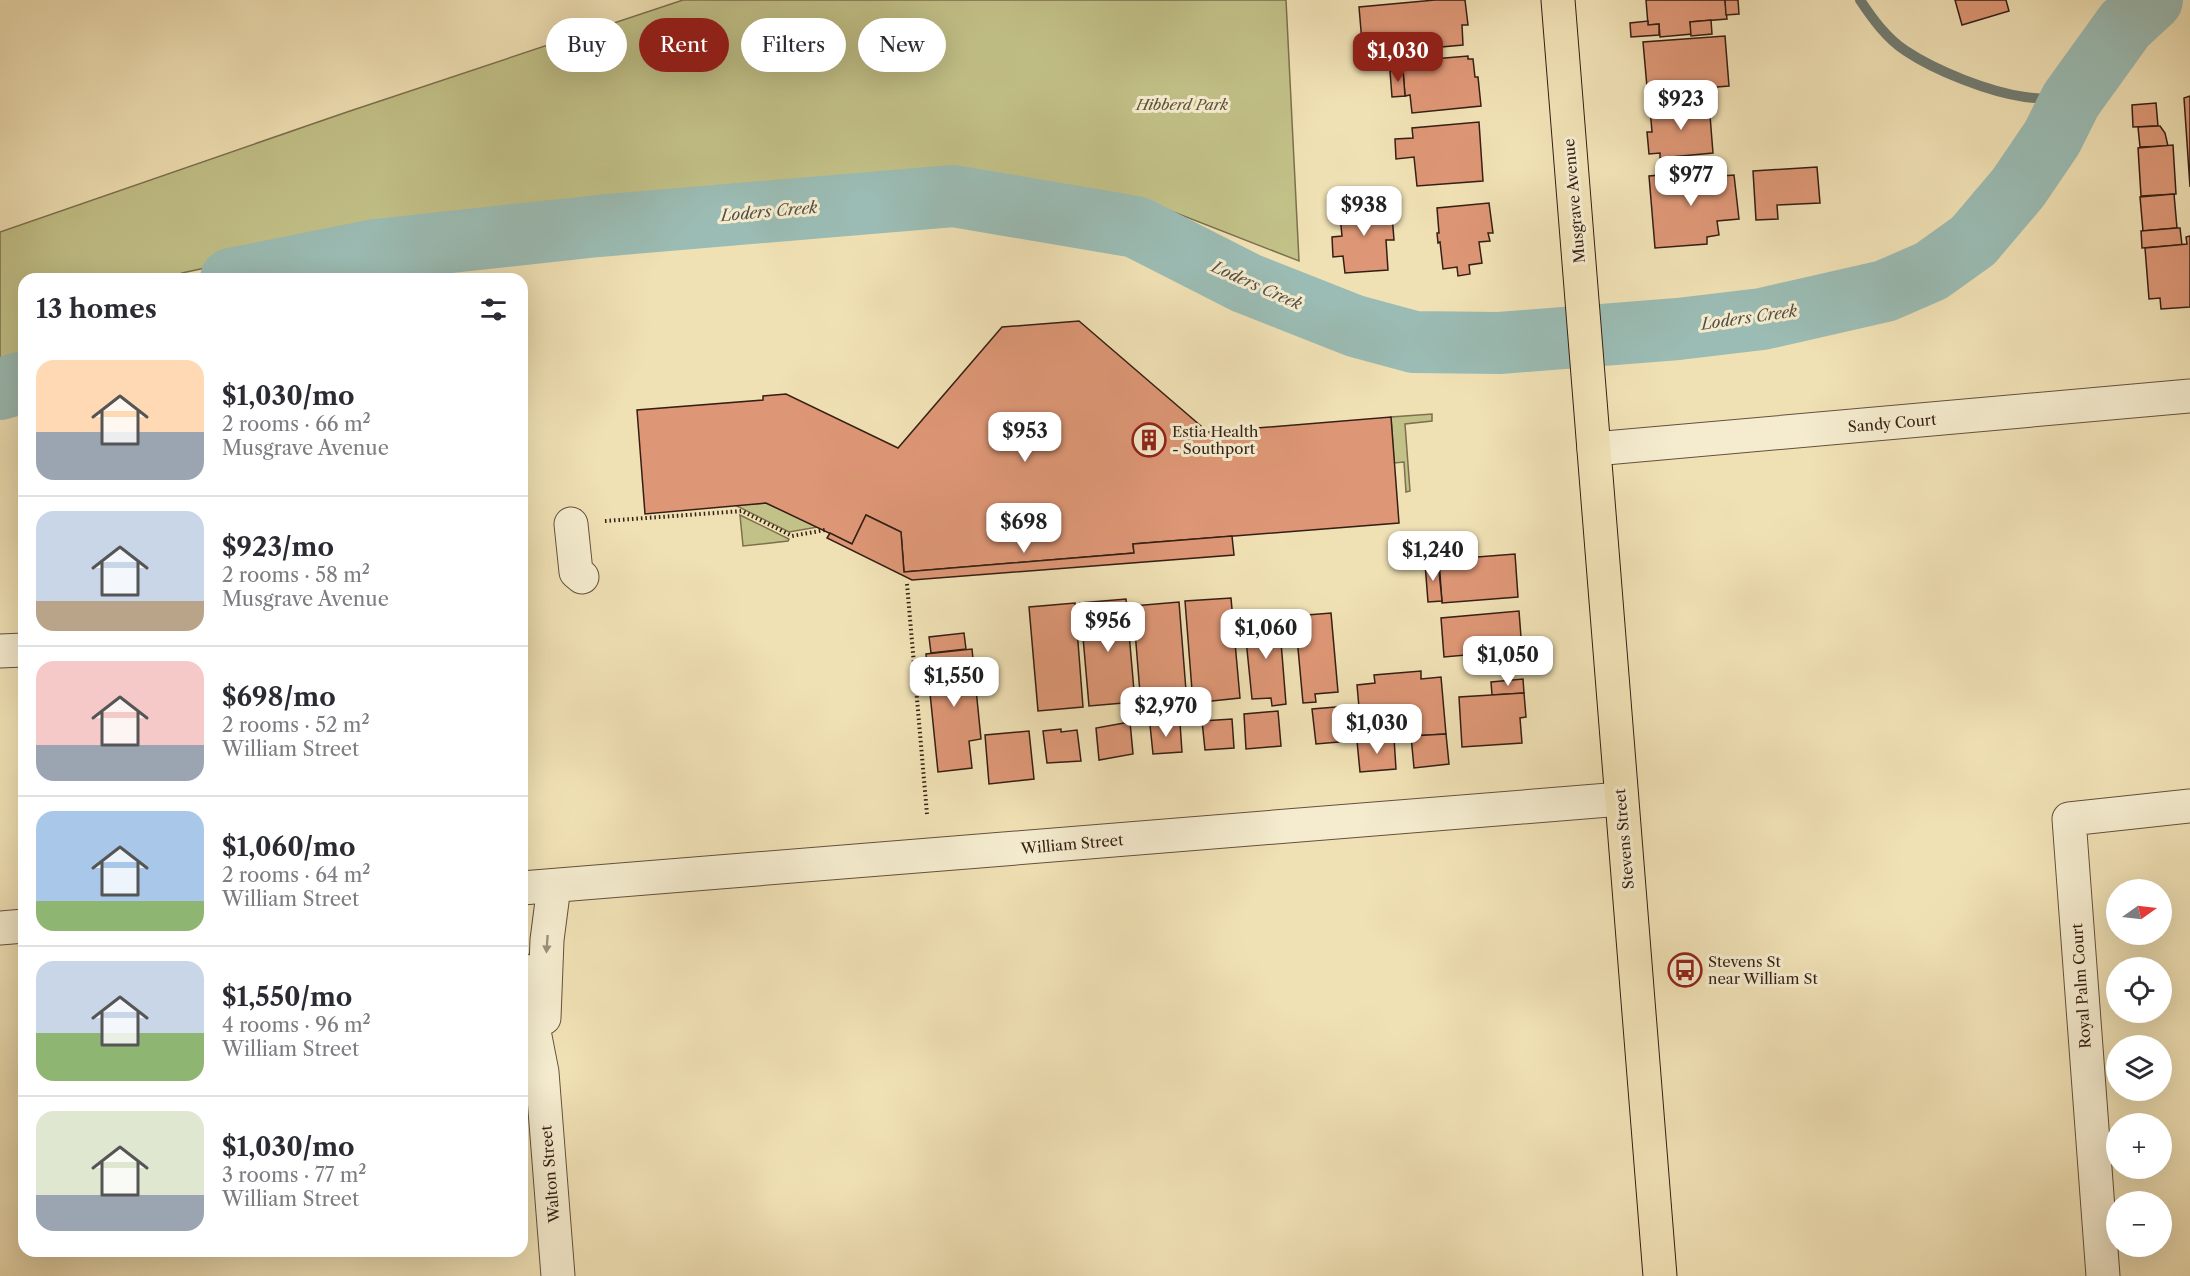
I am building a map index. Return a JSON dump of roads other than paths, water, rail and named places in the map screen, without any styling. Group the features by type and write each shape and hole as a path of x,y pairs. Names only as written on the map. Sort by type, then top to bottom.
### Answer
{"main road":[{"name":"Musgrave Avenue","path":"1558,0 1590,402"},
{"name":"Stevens Street","path":"1590,402 1660,1276"}],"street":[{"name":"Sandy Court","path":"1594,449 2190,396"},
{"path":"571,524 576,572 582,577"},
{"path":"0,651 18,650"},
{"name":"William Street","path":"528,888 1621,799"},
{"name":"Royal Palm Court","path":"2103,1276 2068,819 2190,806"},
{"name":"Walton Street","path":"542,1072 547,940 555,886"},
{"path":"0,928 18,926"},
{"name":"Walton Street","path":"528,1001 542,1072 558,1276"}],"waterway":[{"path":"1860,0 1892,40 1932,66 1979,86 2011,94 2031,98 2071,100"},
{"name":"Loders Creek","path":"261,273 376,250 598,226 953,196 1136,227 1246,283 1355,326 1414,342 1499,343 1678,329 1762,319 1885,291 1931,271 1973,241 2018,188 2052,138 2071,100 2125,25 2152,0"},
{"name":"Loders Creek","path":"0,389 18,384"}],"place":[{"name":"Estia Health - Southport","path":"1149,440"},
{"name":"Stevens St near William St","path":"1685,970"}],"park label":[{"name":"Hibberd Park","path":"1182,104"}]}
